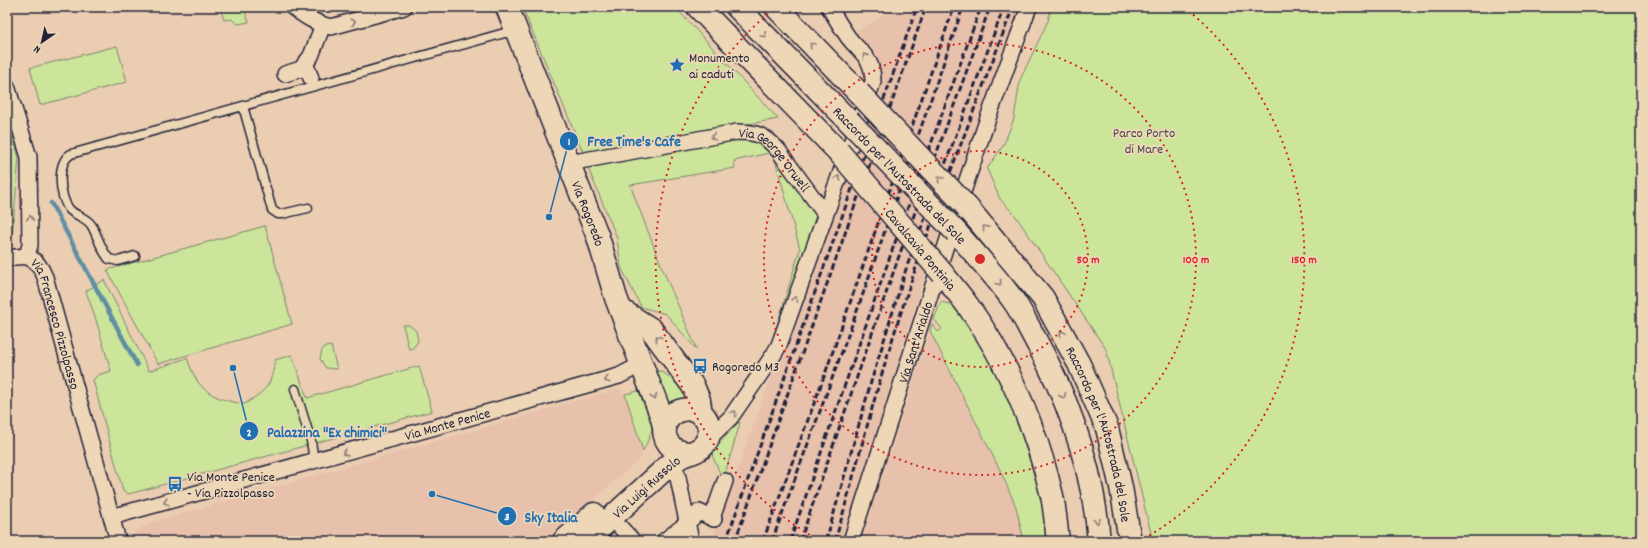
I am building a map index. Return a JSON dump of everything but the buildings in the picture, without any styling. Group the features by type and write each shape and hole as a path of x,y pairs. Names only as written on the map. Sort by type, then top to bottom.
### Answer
{"main road":[{"name":"Via Rogoredo","path":"507,7 598,237 616,298 661,415 665,431"},
{"name":"Cavalcavia Pontinia","path":"698,7 838,151 942,273 968,306 983,329 1009,376 1022,404 1045,470 1052,497 1058,541"},
{"name":"Raccordo per l'Autostrada del Sole","path":"737,7 956,232 1013,300 1059,386 1078,437 1088,473 1099,541"},
{"name":"Raccordo per l'Autostrada del Sole","path":"776,7 967,207 1043,298 1079,364 1107,428 1122,487 1130,541"},
{"path":"621,310 651,329 688,378 699,400 701,414"},
{"path":"642,364 649,362 663,364 688,378"},
{"path":"680,409 695,410 701,414 709,426 709,433 699,447 676,450 670,446 665,431 669,418 680,409"},
{"name":"Via Luigi Russolo","path":"564,541 646,467 658,454 665,431"},
{"name":"Via Luigi Russolo","path":"586,541 675,460 699,447"}],"street":[{"path":"292,7 310,19 331,27 340,26 404,7"},
{"name":"Via George Orwell","path":"699,447 731,417 774,354 873,82 870,63 865,54 848,37 829,7"},
{"name":"Via Sant'Arialdo","path":"850,541 966,183 1029,7"},
{"path":"285,74 301,69 306,63 311,56 323,25"},
{"path":"306,63 311,78"},
{"name":"Via Francesco Pizzolpasso","path":"7,86 29,157 30,245 27,256 41,266 47,281 118,541"},
{"name":"Via George Orwell","path":"570,163 737,132 751,132 771,141 825,214"},
{"path":"7,259 27,256"},
{"name":"Via Monte Penice","path":"111,517 619,376 642,364"},
{"path":"677,473 686,524 691,541"},
{"path":"664,541 699,512 713,518 725,481"},
{"path":"621,528 633,541"}],"lane":[{"path":"135,256 118,261 109,259 89,222 68,208 61,184 64,160 71,154 516,29"},
{"path":"243,106 272,210 278,214 282,214 308,208"},
{"path":"295,389 311,441 314,461"}],"shaded area":[{"path":"897,7 1024,7 1003,56 926,271 844,541 711,541 773,372 777,373 782,360 879,90 880,72 878,62 873,51 855,32"},
{"path":"930,331 1001,472 1016,507 1024,541 861,541"},
{"path":"618,389 625,394 643,451 642,457 546,541 138,541 135,532 152,522"}],"green space":[{"path":"220,7 243,7 249,22 238,24 231,19 224,20"},
{"path":"522,7 675,7 778,119 583,152"},
{"name":"Parco Porto di Mare","path":"1051,7 1641,7 1641,541 1153,541 1106,349 1015,215 1000,199 987,169 1003,146 1014,119 1020,80 1048,21"},
{"path":"117,46 127,82 40,105 30,68"},
{"path":"7,115 19,158 12,237 7,241"},
{"path":"746,135 760,139 773,149 818,213 771,346 800,249 773,152 734,161 735,168 630,185 663,270 697,350 666,314 641,307 621,267 617,238 586,163"},
{"path":"265,226 292,324 158,364 107,270"},
{"path":"104,280 149,371 187,358 196,379 202,387 219,398 245,404 263,391 270,382 275,360 292,355 307,398 419,366 432,411 129,494 123,491 93,380 98,375 111,371 86,291"},
{"path":"941,302 954,305 986,348 1017,410 1042,484 1050,541 1024,541 1016,507 1001,472 930,331 932,324 938,332 942,329 934,319"},
{"path":"403,325 409,325 416,331 418,341 413,348 409,349"},
{"path":"331,346 337,369 326,368 320,359 322,350 325,347"},
{"path":"661,371 677,383 688,397 677,400 667,406 652,372"},
{"path":"638,391 643,398 652,421 652,430 643,451 625,394"},
{"path":"739,422 740,423 723,480 712,455 724,438"}],"waterway":[{"path":"51,203 137,365"}],"railway":[{"path":"726,541 917,7"},
{"path":"735,541 926,7"},
{"path":"763,541 825,374 954,7"},
{"path":"772,541 857,311 963,7"},
{"path":"790,541 893,248 981,7"},
{"path":"800,541 899,256 990,7"},
{"path":"826,541 871,382 907,266 1004,7"},
{"path":"835,541 880,381 909,288 937,207 1013,7"}],"place":[{"name":"Monumento ai caduti","path":"677,65"},
{"name":"Free Time's Cafe","path":"549,217"},
{"name":"Rogoredo M3","path":"700,366"},
{"name":"Palazzina \"Ex chimici\"","path":"233,368"},
{"name":"Via Monte Penice - Via Pizzolpasso","path":"175,484"},
{"name":"Sky Italia","path":"432,494"}]}
